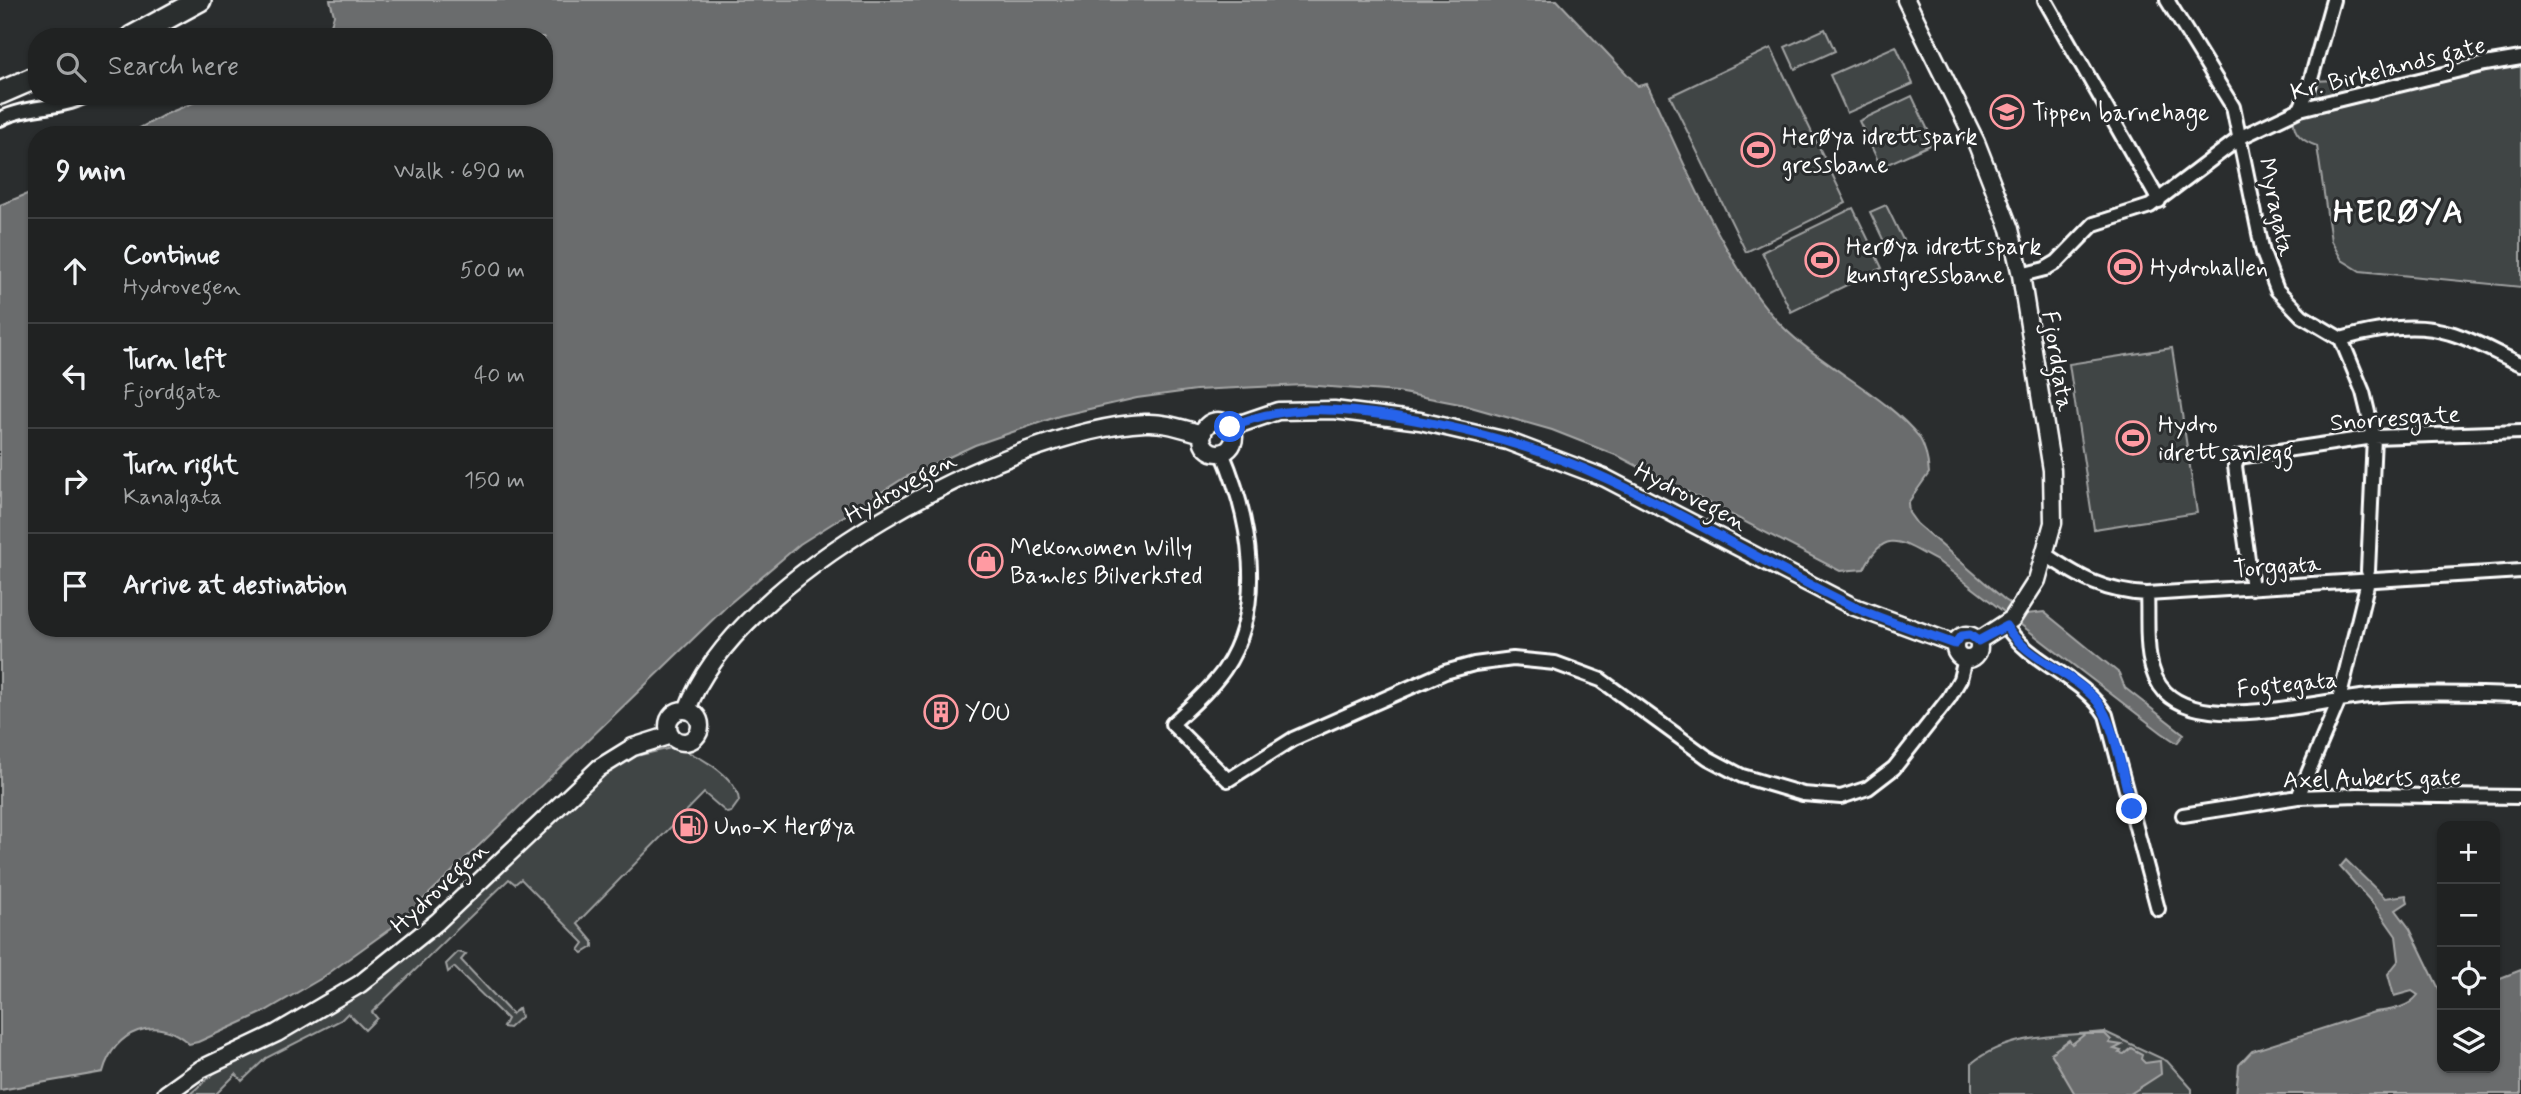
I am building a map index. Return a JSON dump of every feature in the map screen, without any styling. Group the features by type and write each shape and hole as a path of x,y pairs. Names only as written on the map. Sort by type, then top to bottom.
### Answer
{"highway":[{"path":"149,28 200,0"},
{"path":"0,93 28,81"}],"street":[{"name":"Fjordgata","path":"1906,0 1988,168 2010,229 2021,275 2052,470 2053,523 2046,555 2013,618"},
{"path":"2045,0 2159,201"},
{"name":"Myragata","path":"2167,0 2233,107 2263,253 2277,290 2302,316 2341,339"},
{"path":"2300,108 2308,90 2333,0"},
{"name":"Kr. Birkelands gate","path":"2021,275 2045,269 2057,262 2094,224 2143,210 2159,201 2241,137 2300,108 2484,64 2521,58"},
{"path":"0,118 18,111 52,105"},
{"path":"2298,797 2339,700 2368,576 2374,436 2363,392 2341,339 2395,329 2430,328 2461,337 2521,364"},
{"name":"Hydrovegen","path":"1230,427 1278,411 1334,410 1420,421 1507,441 1605,478 1852,606 1955,644"},
{"path":"1217,421 1230,427 1233,433 1232,445 1222,452 1207,449 1203,434 1208,425 1217,421"},
{"name":"Hydrovegen","path":"687,710 708,665 739,629 822,560 886,517 926,495 989,466 1097,431 1146,423 1172,425 1203,434"},
{"name":"Snorresgate","path":"2252,588 2235,466 2238,457 2374,436 2521,432"},
{"path":"1222,452 1234,488 1248,552 1251,580 1246,618 1237,648 1223,672 1172,724 1228,780 1293,739 1446,672 1476,663 1513,659 1555,663 1601,680 1708,758 1742,776 1803,794 1849,796 1868,788 1894,768 1949,698 1960,679 1965,659"},
{"name":"Torggata","path":"2046,555 2078,577 2105,589 2147,594 2252,588 2368,576 2521,571"},
{"name":"Fogtegata","path":"2147,594 2152,669 2162,690 2180,705 2205,710 2245,711 2402,694 2521,695"},
{"path":"1978,641 2013,618 2018,642 2098,703 2109,726 2158,909"},
{"path":"1965,659 1955,652 1955,644 1965,635 1978,641"},
{"path":"1965,659 1977,654 1978,641"},
{"path":"687,710 699,721 699,732 687,742 678,741 671,735 668,723 674,713 687,710"},
{"name":"Hydrovegen","path":"166,1094 201,1069 309,1016 377,972 456,905 599,768 633,747 671,735"},
{"name":"Axel Auberts gate","path":"2183,815 2298,797 2521,797"},
{"name":"Hydrovegen","path":"185,1094 226,1058"}],"shaded area":[{"path":"330,0 1557,0 1638,86 1647,84 1707,211 1761,302 1797,340 1872,394 1919,437 1926,454 1929,473 1908,503 1909,513 1917,524 2005,600 2027,614 2044,612 2119,673 2125,688 2184,734 2177,743 2162,733 1939,562 1905,544 1888,542 1872,555 1864,569 1840,571 1618,456 1552,430 1460,404 1398,392 1304,385 1196,390 1137,398 1059,416 975,445 904,478 800,544 729,604 401,921 322,978 262,1013 198,1042 189,1044 176,1035 150,1028 126,1037 116,1046 103,1072 0,1090 0,205 28,194 28,637 553,637 553,126 144,126 188,105 553,105 553,28 330,28 334,15"},
{"path":"1825,29 1835,51 1795,69 1785,47"},
{"path":"1896,46 1913,84 1847,113 1830,75"},
{"name":"Herøya idrettspark gressbane","path":"1771,48 1846,203 1746,252 1670,96"},
{"path":"2521,57 2521,287 2360,271 2342,260 2331,241 2317,146 2304,140 2294,125 2298,108 2315,81 2334,80 2364,91 2471,60"},
{"path":"1912,96 1934,143 1881,167 1859,121"},
{"path":"1886,205 1904,242 1888,250 1870,212"},
{"name":"Herøya idrettspark kunstgressbane","path":"1853,208 1882,268 1791,312 1762,252"},
{"name":"Hydro idrettsanlegg","path":"2172,348 2197,513 2094,529 2069,364"},
{"path":"671,748 691,754 713,766 731,782 739,801 731,812 727,813 704,793 577,923 593,942 593,947 583,953 579,950 584,943 521,879 515,884 509,879 372,1012 377,1018 365,1030 348,1013 341,1020 266,1058 242,1081 236,1074 216,1094 190,1094 219,1069 308,1023 604,774 636,756"},
{"path":"2346,860 2385,898 2406,895 2408,902 2396,910 2410,929 2437,985 2437,1073 2500,1073 2500,978 2521,970 2521,1094 2236,1094 2239,1065 2252,1051 2374,1012 2398,1008 2418,995 2412,991 2394,996 2388,974 2399,960 2396,936 2375,906 2340,867"},
{"path":"458,952 466,954 461,960 512,1014 519,1008 521,1017 509,1028 503,1027 507,1019 454,967 448,972 446,964"},
{"path":"2105,1032 2167,1061 2192,1089 2192,1094 1972,1094 1972,1063 2001,1046 2035,1038"},
{"path":"2085,1034 2105,1034 2111,1040 2109,1043 2122,1045 2114,1049 2121,1051 2119,1053 2124,1054 2131,1048 2142,1054 2141,1059 2145,1063 2160,1061 2161,1074 2130,1094 2075,1094 2051,1053 2069,1040 2072,1044"}],"place":[{"name":"Tippen barnehage","path":"2007,112"},
{"name":"Herøya idrettspark gressbane","path":"1758,150"},
{"name":"Herøya idrettspark kunstgressbane","path":"1822,260"},
{"name":"Hydrohallen","path":"2125,267"},
{"name":"Hydro idrettsanlegg","path":"2133,438"},
{"name":"Mekonomen Willy Bamles Bilverksted","path":"986,561"},
{"name":"YOU","path":"941,712"},
{"name":"Uno-X Herøya","path":"690,826"}],"district":[{"name":"HERØYA","path":"2399,211"}],"route":[{"path":"1230,427 1260,415 1298,409 1375,414 1461,429 1553,456 1605,478 1852,606 1896,624 1955,644 1961,636 1970,635 1978,641 2006,626 2012,637 2090,694 2098,703 2106,715 2132,809"}]}
